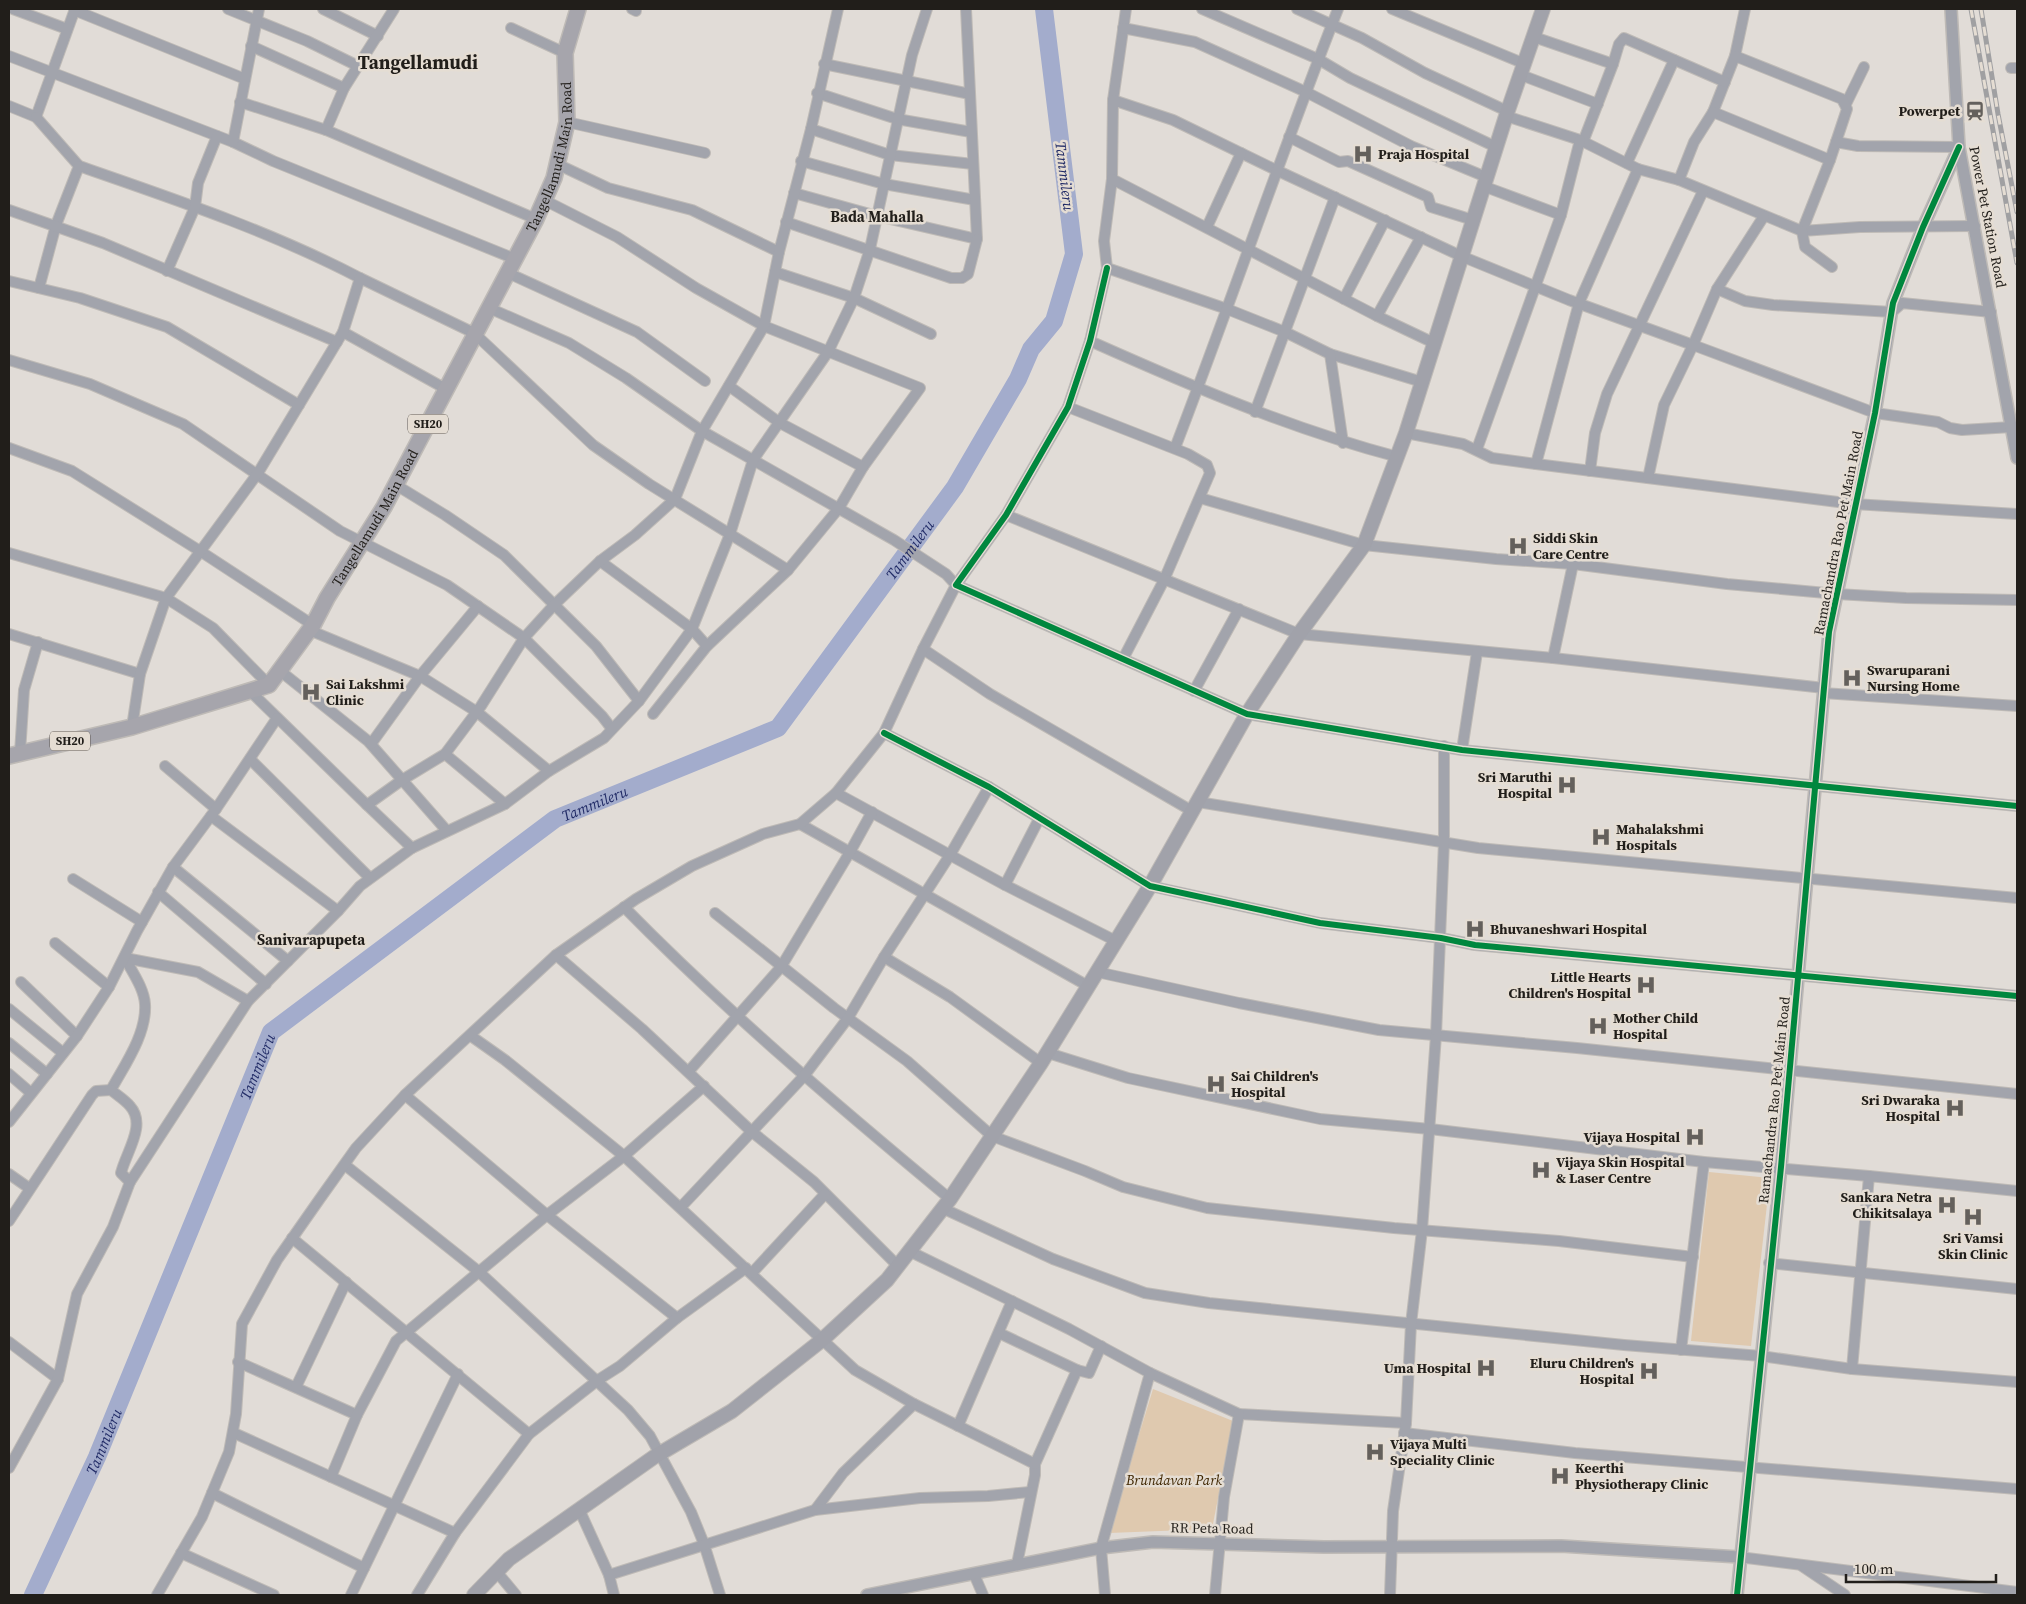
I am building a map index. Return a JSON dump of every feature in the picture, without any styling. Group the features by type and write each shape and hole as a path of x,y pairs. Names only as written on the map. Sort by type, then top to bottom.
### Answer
{"main road":[{"name":"Tangellamudi Main Road","path":"269,685 311,628 396,485 474,333 536,219 554,178 567,122 565,53 578,9"},
{"path":"474,1595 509,1558 658,1455 732,1411 822,1340 888,1280 946,1204 992,1136 1044,1058 1150,886 1247,714 1299,634 1364,545 1406,433 1506,114 1543,9"},
{"name":"SH20","path":"14,754 132,727 269,685"}],"street":[{"path":"14,9 67,29"},
{"path":"228,9 256,19 358,66"},
{"path":"233,142 259,9"},
{"path":"323,9 378,36"},
{"path":"326,130 344,88 394,9"},
{"path":"367,805 402,780 444,754 477,712 524,638 554,604 600,561 635,536 675,499 702,432 764,326 786,222 811,129 817,94 838,9"},
{"path":"9,1468 58,1379 78,1294 113,1227 130,1182 248,1001 370,878 412,848 505,804 549,771 604,738 639,701 692,629 730,534 753,460 828,352 854,298 870,249 897,119 927,9"},
{"path":"786,222 951,278 962,278 968,274 977,238 966,9"},
{"path":"158,1595 202,1518 234,1433 242,1324 277,1260 356,1148 405,1095 471,1036 556,955 624,907 692,866 763,834 800,824 836,793 884,733 922,650 956,585 1006,515 1068,407 1090,341 1107,268 1104,241 1112,179 1113,100 1126,9"},
{"path":"1202,9 1318,59 1350,78 1496,147"},
{"path":"1297,9 1362,38 1424,73 1506,114 1582,141 1638,169 1679,180 1802,231 1860,227 1975,226"},
{"path":"1175,448 1250,249 1276,170 1338,9"},
{"path":"1392,9 1598,104"},
{"path":"1679,180 1694,142 1713,112 1736,56 1745,9"},
{"name":"Power Pet Station Road","path":"1951,9 1959,147 2017,458"},
{"path":"36,117 74,10 244,79"},
{"path":"511,28 565,53"},
{"path":"1123,28 1195,42 1306,92 1411,146 1561,215"},
{"path":"1534,36 1613,64"},
{"path":"1477,449 1561,215 1582,141 1613,64 1618,44 1624,38 1725,82"},
{"path":"251,46 344,88"},
{"path":"9,56 233,142 273,161 515,259"},
{"path":"1736,56 1842,99 1846,104 1848,109 1802,231 1805,247 1832,267"},
{"path":"1627,163 1674,60"},
{"path":"824,64 970,94"},
{"path":"1846,104 1864,67"},
{"path":"817,94 897,119 972,132"},
{"path":"1113,100 1173,120 1461,256 1579,303 1875,413 1938,422 1962,430 2012,427"},
{"path":"240,102 326,130 536,219"},
{"path":"9,106 36,117 79,166 195,207 320,257 474,333 593,445 649,484 788,570"},
{"path":"1713,112 1830,160"},
{"path":"567,122 705,153"},
{"path":"811,129 890,155 973,164"},
{"path":"167,271 195,207 198,183 216,136"},
{"path":"1289,137 1339,162 1348,161 1428,197 1431,207 1472,220"},
{"path":"1836,142 1858,146 1959,147"},
{"name":"Ramachandra Rao Pet Main Road","path":"1737,1595 1762,1356 1769,1263 1781,1167 1829,632 1854,504 1875,413 1892,312 1923,227 1959,147"},
{"path":"1207,227 1241,153"},
{"path":"801,161 884,184 975,200"},
{"path":"557,164 608,188 692,210 779,252"},
{"path":"39,288 56,225 79,166"},
{"path":"1536,464 1579,303 1638,169"},
{"path":"1112,179 1377,316 1434,342"},
{"path":"1590,471 1595,433 1607,394 1703,191"},
{"path":"794,193 878,216 977,238"},
{"path":"1255,412 1335,197"},
{"path":"544,200 617,237 696,288 764,326 920,388 863,466 839,508 788,570 707,646 653,714"},
{"path":"9,210 56,225 337,342"},
{"path":"1648,478 1664,405 1717,289 1764,216"},
{"path":"1344,299 1385,220"},
{"path":"1377,316 1421,237"},
{"path":"1107,268 1227,309 1285,332 1330,354 1422,382"},
{"path":"776,272 854,298 931,334"},
{"path":"508,273 637,332 705,381"},
{"path":"132,727 140,674 166,598 258,474 343,332 360,278"},
{"path":"9,281 80,298 167,327 299,405"},
{"path":"1717,289 1745,301 1773,305 1892,312 1902,303 1991,312"},
{"path":"489,308 569,343 626,378 702,432 894,540 946,574 956,585 1247,714 1462,750 2017,806"},
{"path":"343,332 446,389"},
{"path":"1090,341 1197,389 1255,412 1343,443 1398,456"},
{"path":"1330,354 1343,443"},
{"path":"9,360 90,384 183,424 340,531 447,585 524,638 602,716 612,729"},
{"path":"729,386 780,423 863,466"},
{"path":"1068,407 1175,448 1199,459 1210,469 1210,478 1164,580 1123,660"},
{"path":"1406,433 1463,444 1477,449 1492,458 1536,464 1854,504 2017,514"},
{"path":"9,448 72,471 200,550 311,628 420,676 477,712 549,771"},
{"path":"396,485 445,515 504,556 596,646 639,701"},
{"path":"1200,498 1364,545 1496,559 1573,564 1727,584 1837,594 1906,598 2017,600"},
{"path":"1006,515 1299,634 1553,658 1824,691 2017,706"},
{"path":"9,553 166,598 214,628 269,685"},
{"path":"600,561 692,629 707,646"},
{"path":"1553,658 1573,564"},
{"path":"371,744 420,676 478,606"},
{"path":"1194,691 1240,609"},
{"path":"9,634 140,674"},
{"path":"14,754 24,690 38,642"},
{"path":"922,650 990,694 1195,807 1565,857 2017,898"},
{"path":"1462,750 1477,652"},
{"path":"279,670 371,744 447,831"},
{"path":"250,691 412,848"},
{"path":"11,1115 31,1094 77,1036 109,987 173,867 278,718"},
{"path":"884,733 989,787 1150,886 1320,923 1441,938 1475,945 2017,996"},
{"path":"1390,1595 1393,1511 1405,1428 1411,1324 1422,1230 1436,1035 1444,842 1444,746"},
{"path":"444,754 505,804"},
{"path":"250,759 370,878"},
{"path":"164,766 213,812 338,911"},
{"path":"681,1207 804,1076 848,1018 884,957 950,855 989,787"},
{"path":"836,793 1005,885 1116,941"},
{"path":"689,1071 781,967 872,812"},
{"path":"1005,885 1039,819"},
{"path":"800,824 1088,986"},
{"path":"173,867 288,961"},
{"path":"73,879 142,922"},
{"path":"158,892 266,984"},
{"path":"624,907 673,957 946,1204 1053,1259 1145,1293 1209,1303 1411,1324 1762,1356 1852,1369 2017,1382"},
{"path":"715,913 781,967 907,1061 992,1136 1085,1171 1123,1188 1207,1208 1422,1230 1559,1241 1693,1256"},
{"path":"55,943 109,987"},
{"path":"556,955 689,1071 751,1131 825,1194 898,1266"},
{"path":"884,957 1044,1058 1289,1113 1320,1119 1430,1129 1704,1162 1781,1167 2017,1191"},
{"path":"125,958 198,972 248,1001"},
{"path":"111,1090 128,1059 142,1025 145,1004 141,991 125,958"},
{"path":"1097,972 1335,1023 1388,1032 1577,1048 2017,1094"},
{"path":"21,982 77,1036"},
{"path":"9,1009 63,1053"},
{"path":"471,1036 505,1060 624,1156 855,1370 914,1404 1035,1464"},
{"path":"9,1043 47,1074"},
{"path":"9,1074 31,1094"},
{"path":"330,1477 357,1415 396,1341 547,1215 624,1156 704,1086"},
{"path":"9,1221 29,1188 96,1090 111,1090 131,1106 137,1133 126,1155 121,1173 130,1182"},
{"path":"405,1095 547,1215 676,1318"},
{"path":"1681,1350 1704,1162"},
{"path":"345,1165 478,1271 556,1345 598,1380 628,1410 650,1436 658,1455 691,1512 704,1544 720,1595"},
{"path":"9,1174 29,1188"},
{"path":"1852,1369 1869,1176"},
{"path":"417,1595 455,1533 529,1434 598,1380 620,1366 676,1318 749,1270 825,1194"},
{"path":"292,1238 529,1434"},
{"path":"909,1251 1101,1346 1150,1373 1239,1414 1405,1428 1575,1453 1751,1465 2017,1488"},
{"path":"1769,1263 2017,1289"},
{"path":"296,1388 346,1282"},
{"path":"958,1426 1012,1302"},
{"path":"999,1333 1077,1370 1089,1373 1101,1346"},
{"path":"9,1342 58,1379"},
{"path":"238,1362 357,1415"},
{"path":"1017,1564 1035,1474 1035,1464 1077,1370"},
{"path":"1105,1595 1102,1548 1150,1373"},
{"path":"351,1595 458,1374"},
{"path":"815,1510 843,1473 914,1404"},
{"path":"1216,1595 1224,1497 1239,1414"},
{"path":"234,1433 455,1533"},
{"path":"609,1575 815,1510 920,1498 988,1496 1030,1492"},
{"path":"212,1493 364,1568"},
{"path":"579,1509 609,1575 614,1595"},
{"name":"RR Peta Road","path":"867,1595 1102,1548 1152,1542 1220,1542 1324,1547 1561,1546 1740,1557"},
{"path":"181,1553 274,1595"},
{"path":"1740,1557 2017,1592"},
{"path":"1801,1565 1845,1595"},
{"path":"496,1571 516,1595"},
{"path":"974,1574 983,1595"}],"green space":[{"path":"1709,1172 1770,1178 1751,1346 1691,1341"},
{"name":"Brundavan Park","path":"1153,1389 1233,1421 1212,1529 1109,1533"}],"waterway":[{"name":"Tammileru","path":"33,1595 97,1457 271,1032 555,819 778,728 955,487 1018,379 1031,349 1054,321 1074,254 1044,9"}],"railway":[{"path":"1971,9 2017,263"},
{"path":"1981,9 1998,114 2017,212"}],"cycle path":[{"path":"1737,1595 1781,1167 1829,632 1875,413 1893,303 1923,227 1959,147"},
{"path":"1107,268 1090,341 1068,407 1006,515 956,585 1247,714 1462,750 2017,806"},
{"path":"884,733 989,787 1150,886 1320,923 1441,938 1475,945 2017,996"}],"place":[{"name":"Powerpet","path":"1975,111"},
{"name":"Praja Hospital","path":"1363,154"},
{"name":"Siddi Skin Care Centre","path":"1518,546"},
{"name":"Swaruparani Nursing Home","path":"1852,678"},
{"name":"Sai Lakshmi Clinic","path":"311,692"},
{"name":"Sri Maruthi Hospital","path":"1567,785"},
{"name":"Mahalakshmi Hospitals","path":"1601,837"},
{"name":"Bhuvaneshwari Hospital","path":"1475,929"},
{"name":"Little Hearts Children's Hospital","path":"1646,985"},
{"name":"Mother Child Hospital","path":"1598,1026"},
{"name":"Sai Children's Hospital","path":"1216,1084"},
{"name":"Sri Dwaraka Hospital","path":"1955,1108"},
{"name":"Vijaya Hospital","path":"1695,1137"},
{"name":"Vijaya Skin Hospital & Laser Centre","path":"1541,1170"},
{"name":"Sankara Netra Chikitsalaya","path":"1947,1205"},
{"name":"Sri Vamsi Skin Clinic","path":"1973,1217"},
{"name":"Uma Hospital","path":"1486,1368"},
{"name":"Eluru Children's Hospital","path":"1649,1371"},
{"name":"Vijaya Multi Speciality Clinic","path":"1375,1452"},
{"name":"Keerthi Physiotherapy Clinic","path":"1560,1476"}],"district":[{"name":"Tangellamudi","path":"418,62"},
{"name":"Bada Mahalla","path":"877,216"},
{"name":"Sanivarapupeta","path":"311,939"}]}
